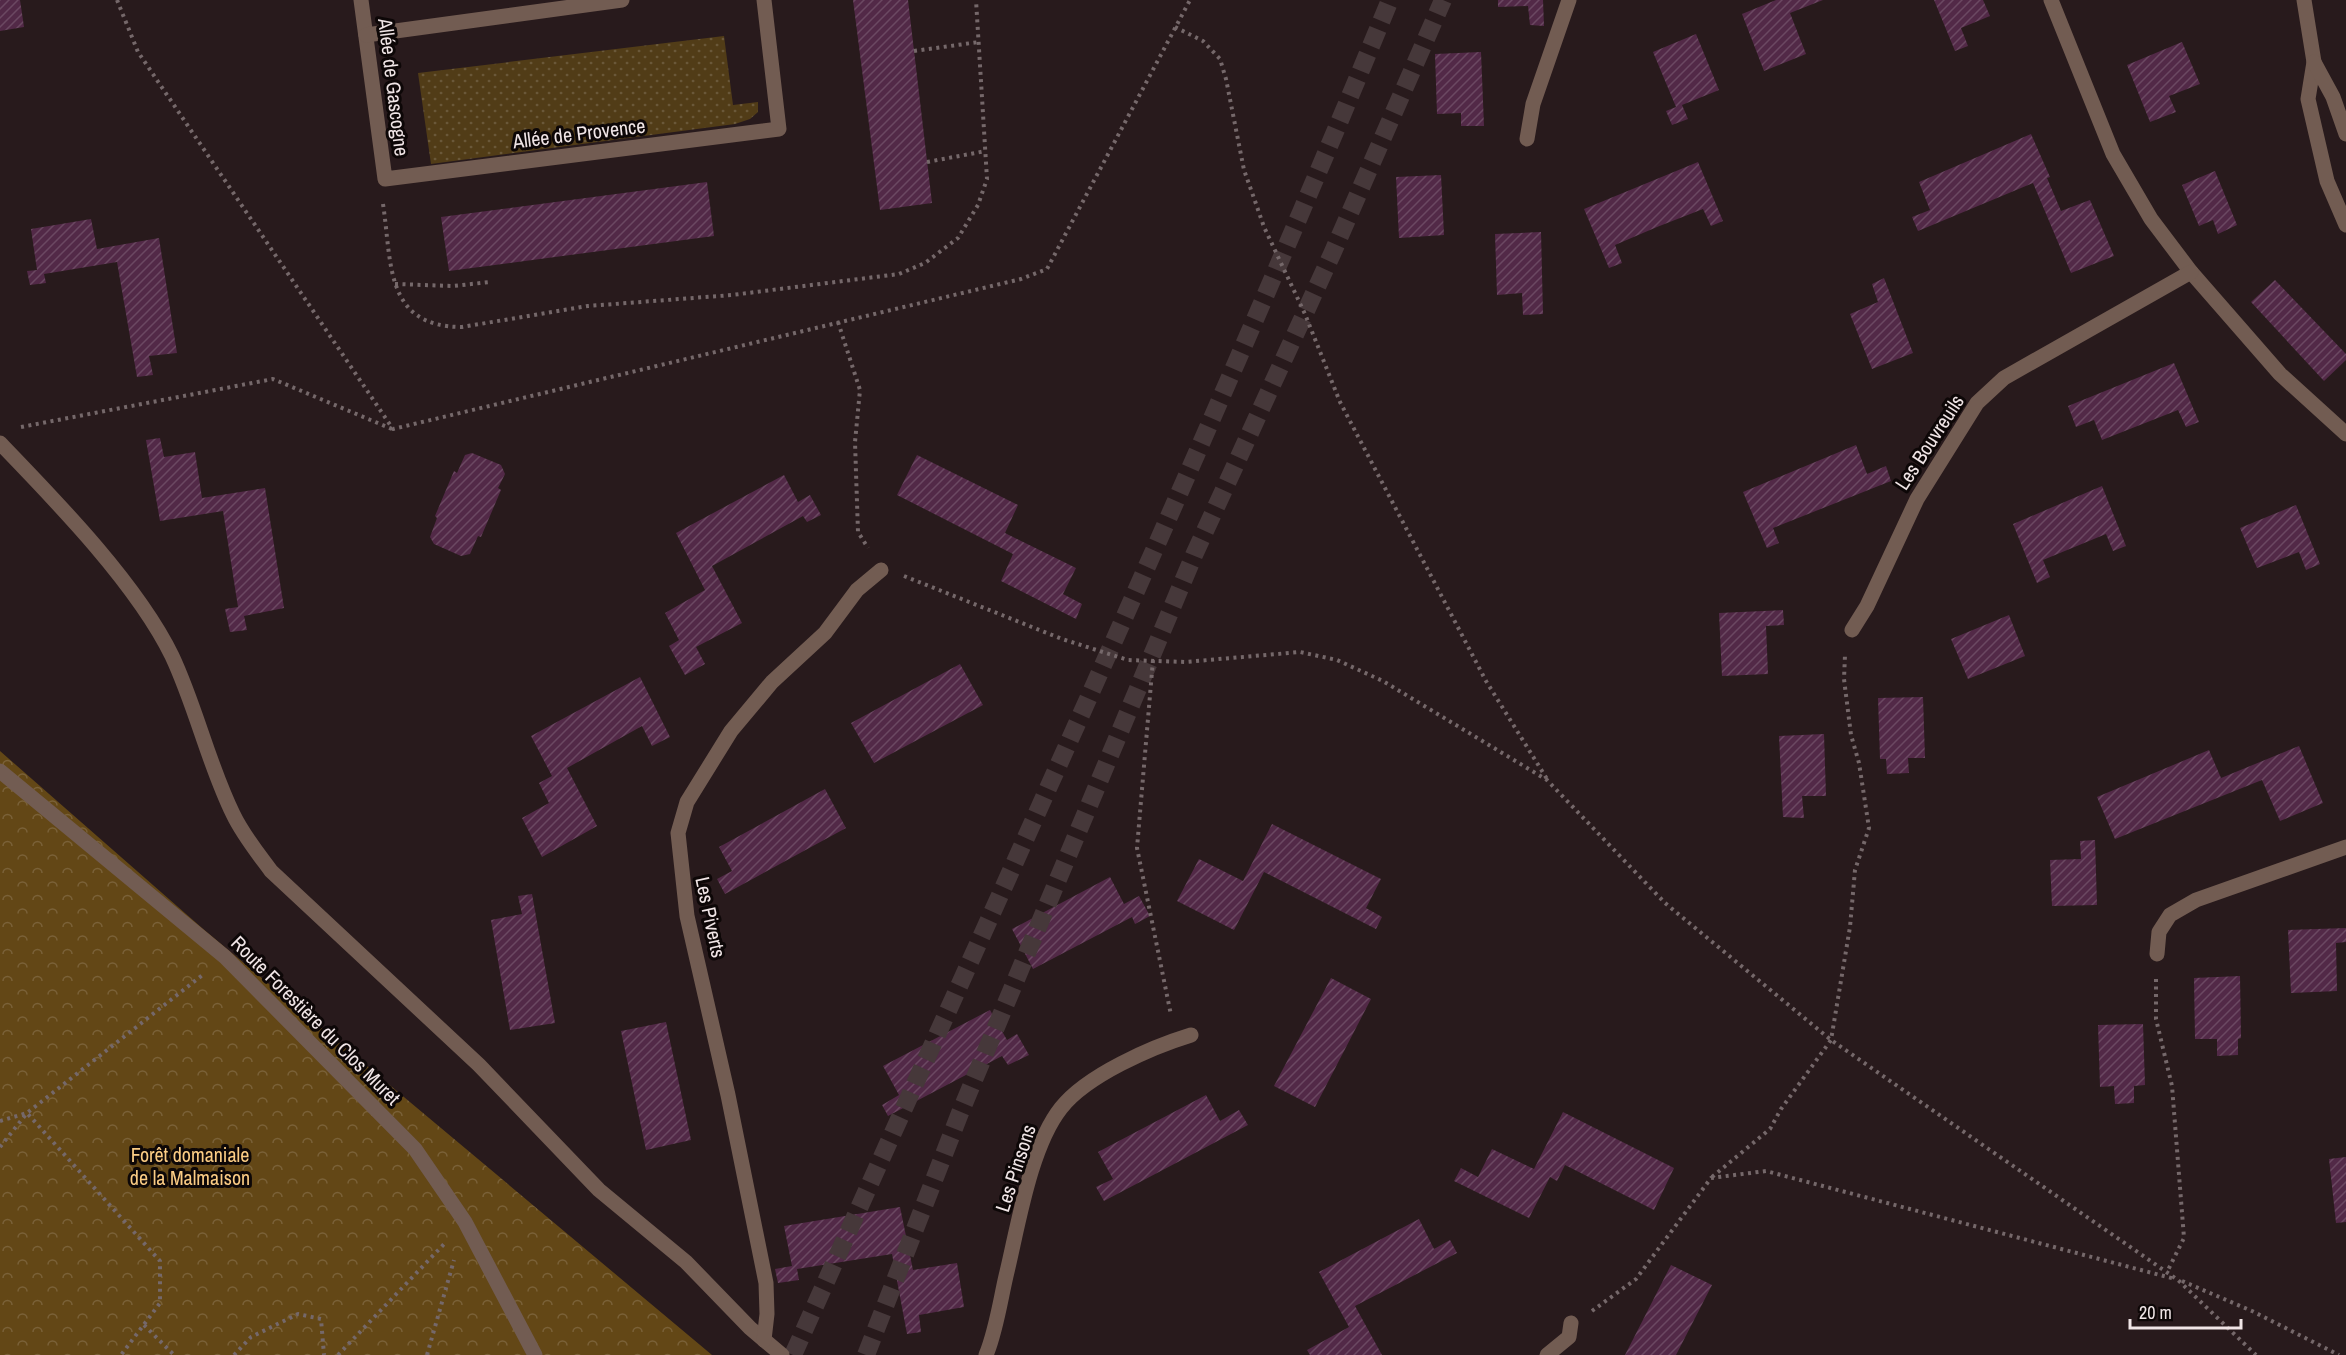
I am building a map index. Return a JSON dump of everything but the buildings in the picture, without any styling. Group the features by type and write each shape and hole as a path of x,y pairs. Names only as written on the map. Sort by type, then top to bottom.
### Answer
{"street":[{"name":"Allée de Gascogne","path":"361,0 385,179"},
{"path":"366,35 622,0"},
{"name":"Allée de Provence","path":"385,179 779,129 764,0"},
{"path":"1527,139 1533,104 1569,0"},
{"path":"2051,0 2113,154 2151,219 2191,272 2280,374 2346,434"},
{"path":"2304,0 2314,62 2308,99 2327,182 2346,225"},
{"path":"2314,62 2334,97 2346,134"},
{"name":"Les Bouvreuils","path":"1852,630 1867,606 1917,499 1977,403 2004,378 2030,362 2191,272"},
{"path":"0,443 118,576 156,628 193,703 202,738 232,813 245,837 271,871 479,1065 599,1190 686,1262 782,1355"},
{"name":"Les Piverts","path":"764,1340 767,1314 766,1284 728,1095 687,916 678,833 687,802 731,731 772,682 825,633 857,590 881,570"},
{"name":"Route Forestière du Clos Muret","path":"0,771 225,957 415,1149 465,1222 535,1355"},
{"path":"2157,954 2159,932 2170,915 2196,900 2346,847"},
{"name":"Les Pinsons","path":"986,1355 1022,1207 1040,1148 1062,1107 1104,1073 1183,1037"},
{"path":"1547,1355 1569,1337 1570,1323"}],"path":[{"path":"117,0 138,52 393,429"},
{"path":"385,179 381,192 399,299 416,316 441,327 462,327 588,306 732,295 899,274 925,263 958,238 978,205 987,179 976,0"},
{"path":"11,429 273,379 393,429 1021,279 1047,269 1190,0"},
{"path":"1175,27 1203,41 1220,59 1244,170 1264,227 1305,314 1340,402 1486,681 1548,780 1665,903 1831,1040 2178,1280 2256,1355"},
{"path":"914,51 979,42"},
{"path":"927,162 986,151"},
{"path":"395,284 453,286 490,282"},
{"path":"838,322 860,390 855,442 858,532 881,570 923,582 1062,639 1128,660 1185,662 1300,652 1337,660 1383,681 1548,780"},
{"path":"1570,1323 1602,1305 1636,1279 1711,1178 1770,1129 1781,1109 1831,1040 1850,927 1855,870 1869,828 1859,763 1851,735 1844,679 1846,637 1852,630"},
{"path":"1153,660 1137,848 1183,1037"},
{"path":"2157,954 2156,1019 2172,1086 2184,1238 2167,1272"},
{"path":"0,1147 27,1113 225,957"},
{"path":"0,1121 27,1113"},
{"path":"27,1113 160,1261 160,1304 121,1355"},
{"path":"1711,1178 1766,1171 2178,1280 2252,1311 2339,1355"},
{"path":"338,1355 465,1222"},
{"path":"427,1355 465,1222"},
{"path":"234,1355 251,1337 298,1314 321,1319 324,1355"},
{"path":"144,1325 174,1355"}],"shaded area":[{"path":"724,36 733,105 758,102 758,112 750,119 735,124 431,164 418,73"}],"green space":[{"name":"Forêt domaniale de la Malmaison","path":"0,751 202,928 712,1355 0,1355"}],"tunnel":[{"path":"793,1355 1172,510 1319,171 1390,0"},
{"path":"866,1355 960,1113 1194,555 1332,254 1443,0"}]}
